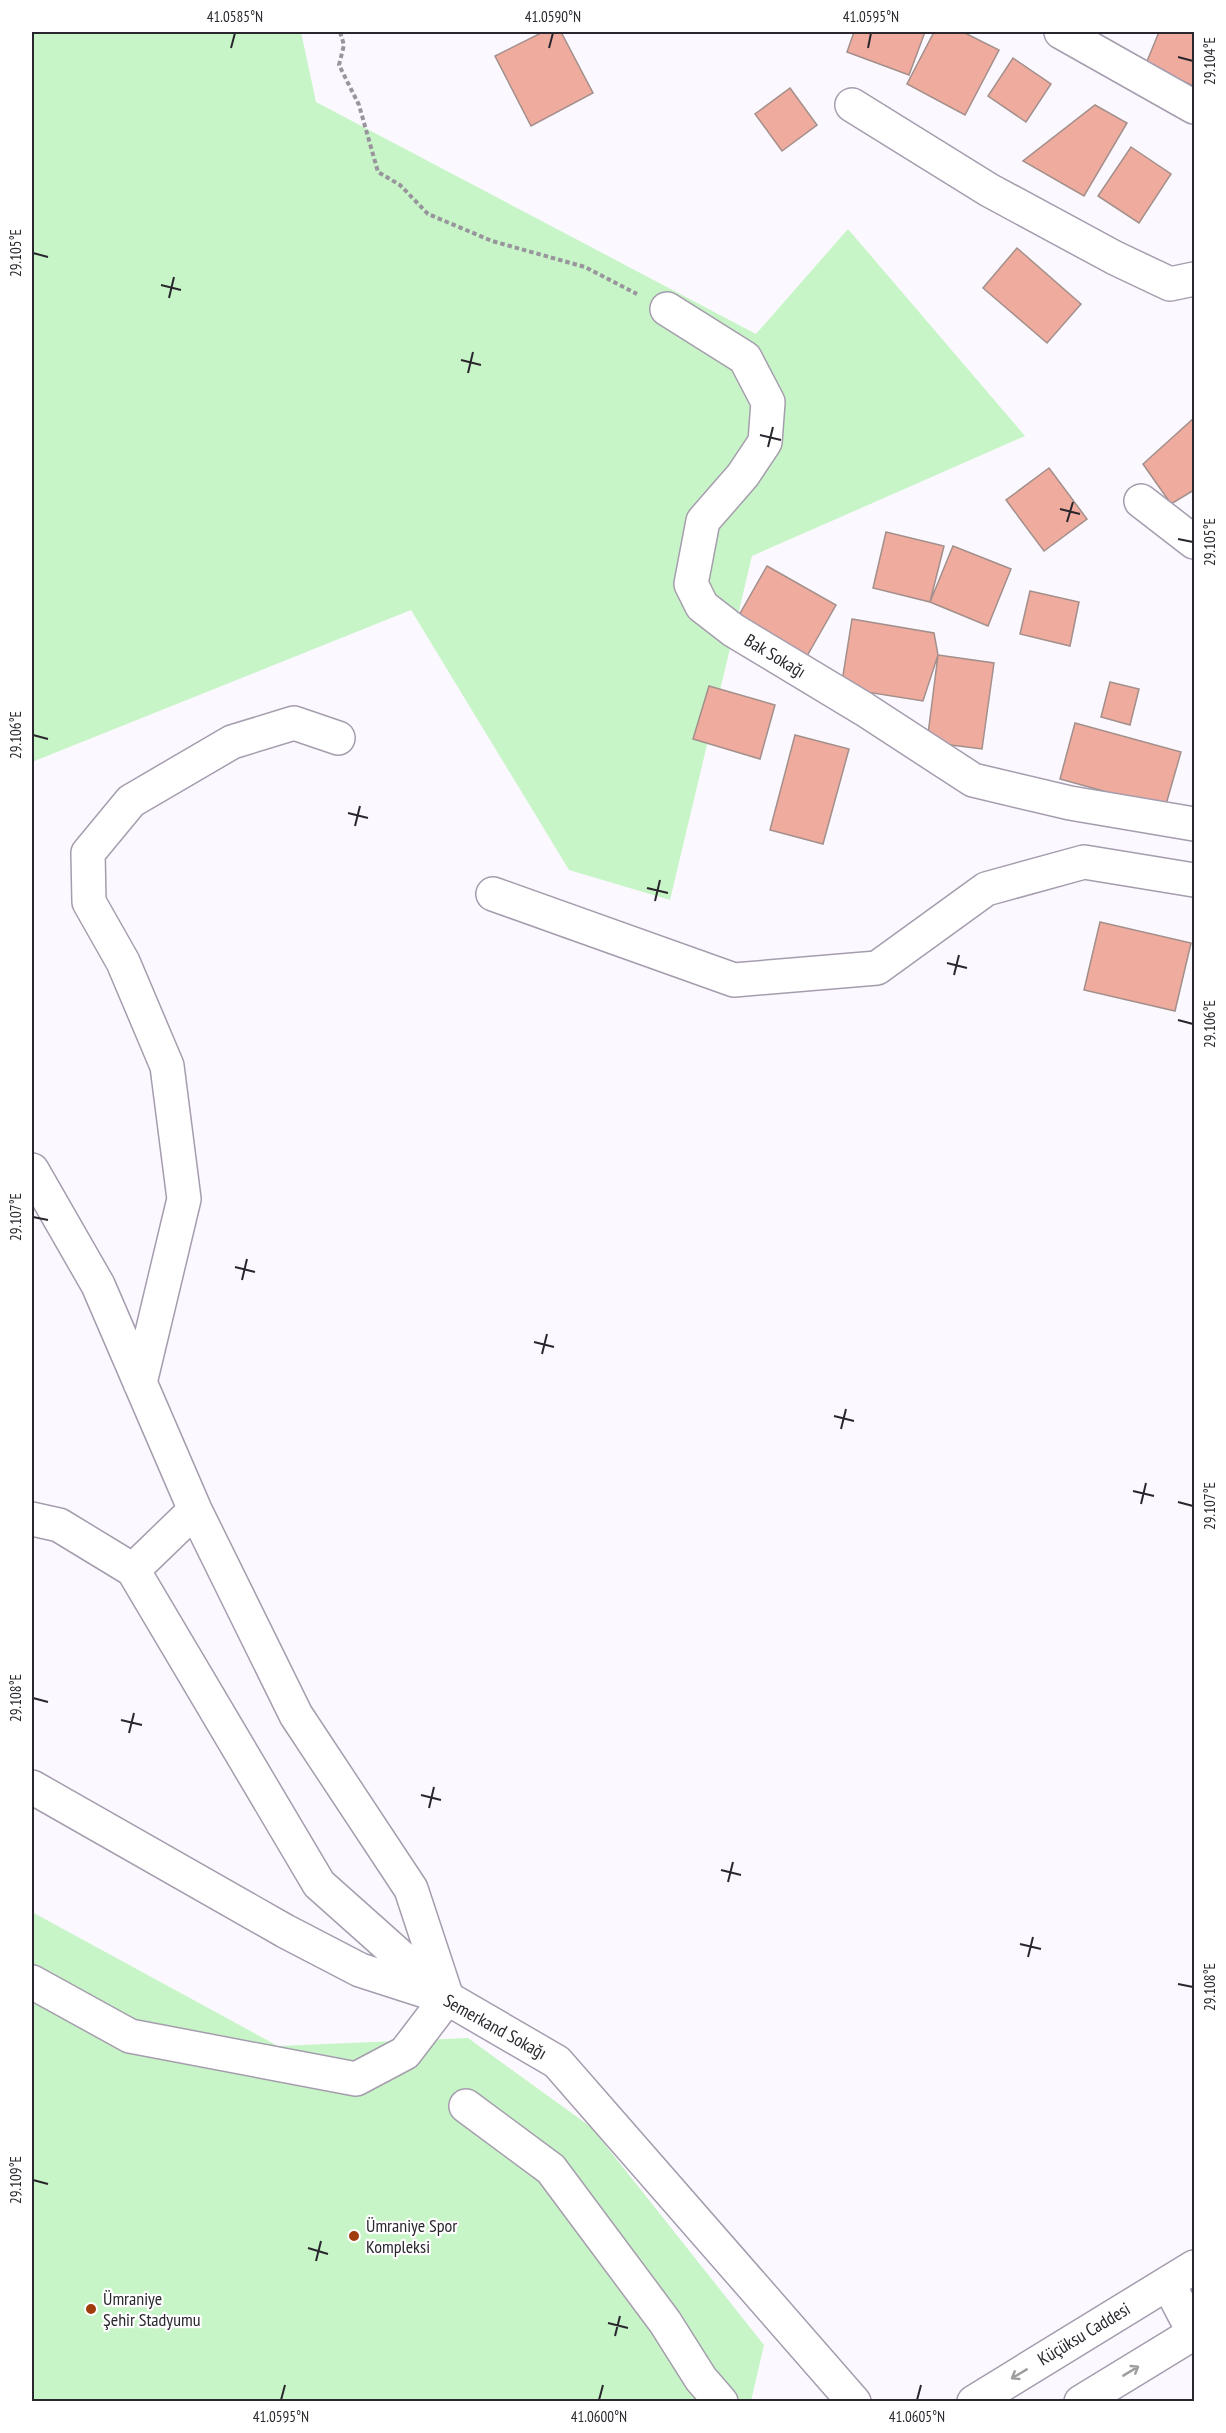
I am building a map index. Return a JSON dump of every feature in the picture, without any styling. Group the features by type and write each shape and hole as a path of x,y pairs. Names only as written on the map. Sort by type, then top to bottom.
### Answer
{"street":[{"path":"1061,32 1194,107"},
{"path":"852,105 989,190 1115,258 1170,284 1194,279"},
{"name":"Bak Sokağı","path":"667,309 745,357 768,402 765,442 742,475 703,521 691,584 702,606 732,630 864,709 973,780 1070,803 1194,824"},
{"path":"1142,501 1194,542"},
{"path":"140,1383 184,1199 167,1066 123,962 89,902 88,853 131,801 232,742 294,723 338,738"},
{"path":"493,894 734,980 877,969 986,889 1084,862 1194,880"},
{"path":"32,1170 98,1285 195,1510 296,1715 411,1889 447,1998"},
{"path":"133,1569 195,1510"},
{"path":"32,1519 59,1525 133,1569 319,1884 447,1998"},
{"name":"Semerkand Sokağı","path":"32,1787 285,1931 360,1970 447,1998 557,2062 854,2402"},
{"path":"32,1982 130,2036 356,2079 405,2053 447,1998"},
{"path":"466,2106 550,2169 665,2322 701,2379 721,2402"},
{"path":"1081,2402 1194,2333 1181,2275"},
{"name":"Küçüksu Caddesi","path":"974,2402 1181,2275"}],"path":[{"path":"340,32 344,45 339,65 359,105 378,172 400,185 428,214 492,241 585,267 667,309"}],"green space":[{"path":"32,32 301,32 316,102 756,334 848,229 1025,436 752,556 670,900 569,870 411,610 32,762"},
{"name":"Ümraniye Spor Kompleksi","path":"32,1912 278,2046 468,2038 591,2127 764,2345 751,2401 32,2401"}],"building":[{"path":"543,32 561,32 593,93 531,126 495,56"},
{"path":"854,32 925,32 909,75 847,52"},
{"path":"934,32 963,32 999,50 965,115 907,84"},
{"path":"1159,32 1194,32 1194,86 1145,66"},
{"path":"1013,58 1051,84 1026,122 988,96"},
{"path":"790,88 817,125 782,151 755,114"},
{"path":"1095,105 1127,123 1084,196 1023,161"},
{"path":"1131,147 1171,174 1139,223 1098,196"},
{"path":"1017,248 1081,304 1047,343 983,288"},
{"path":"1194,418 1194,490 1171,504 1143,464"},
{"path":"1049,468 1087,519 1044,551 1006,500"},
{"path":"886,532 944,546 930,602 873,588"},
{"path":"953,546 1011,569 988,626 930,602"},
{"path":"767,566 836,605 807,656 738,617"},
{"path":"1030,591 1079,602 1070,646 1020,634"},
{"path":"852,619 934,633 938,655 923,701 841,688"},
{"path":"938,655 994,663 982,749 927,742"},
{"path":"1110,682 1139,689 1130,725 1101,717"},
{"path":"709,686 775,705 760,759 693,739"},
{"path":"1075,723 1181,752 1165,808 1060,779"},
{"path":"795,735 849,749 823,844 770,830"},
{"path":"1100,922 1191,943 1175,1011 1084,990"}],"place":[{"name":"Ümraniye Spor Kompleksi","path":"354,2236"},
{"name":"Ümraniye Şehir Stadyumu","path":"91,2309"}]}
